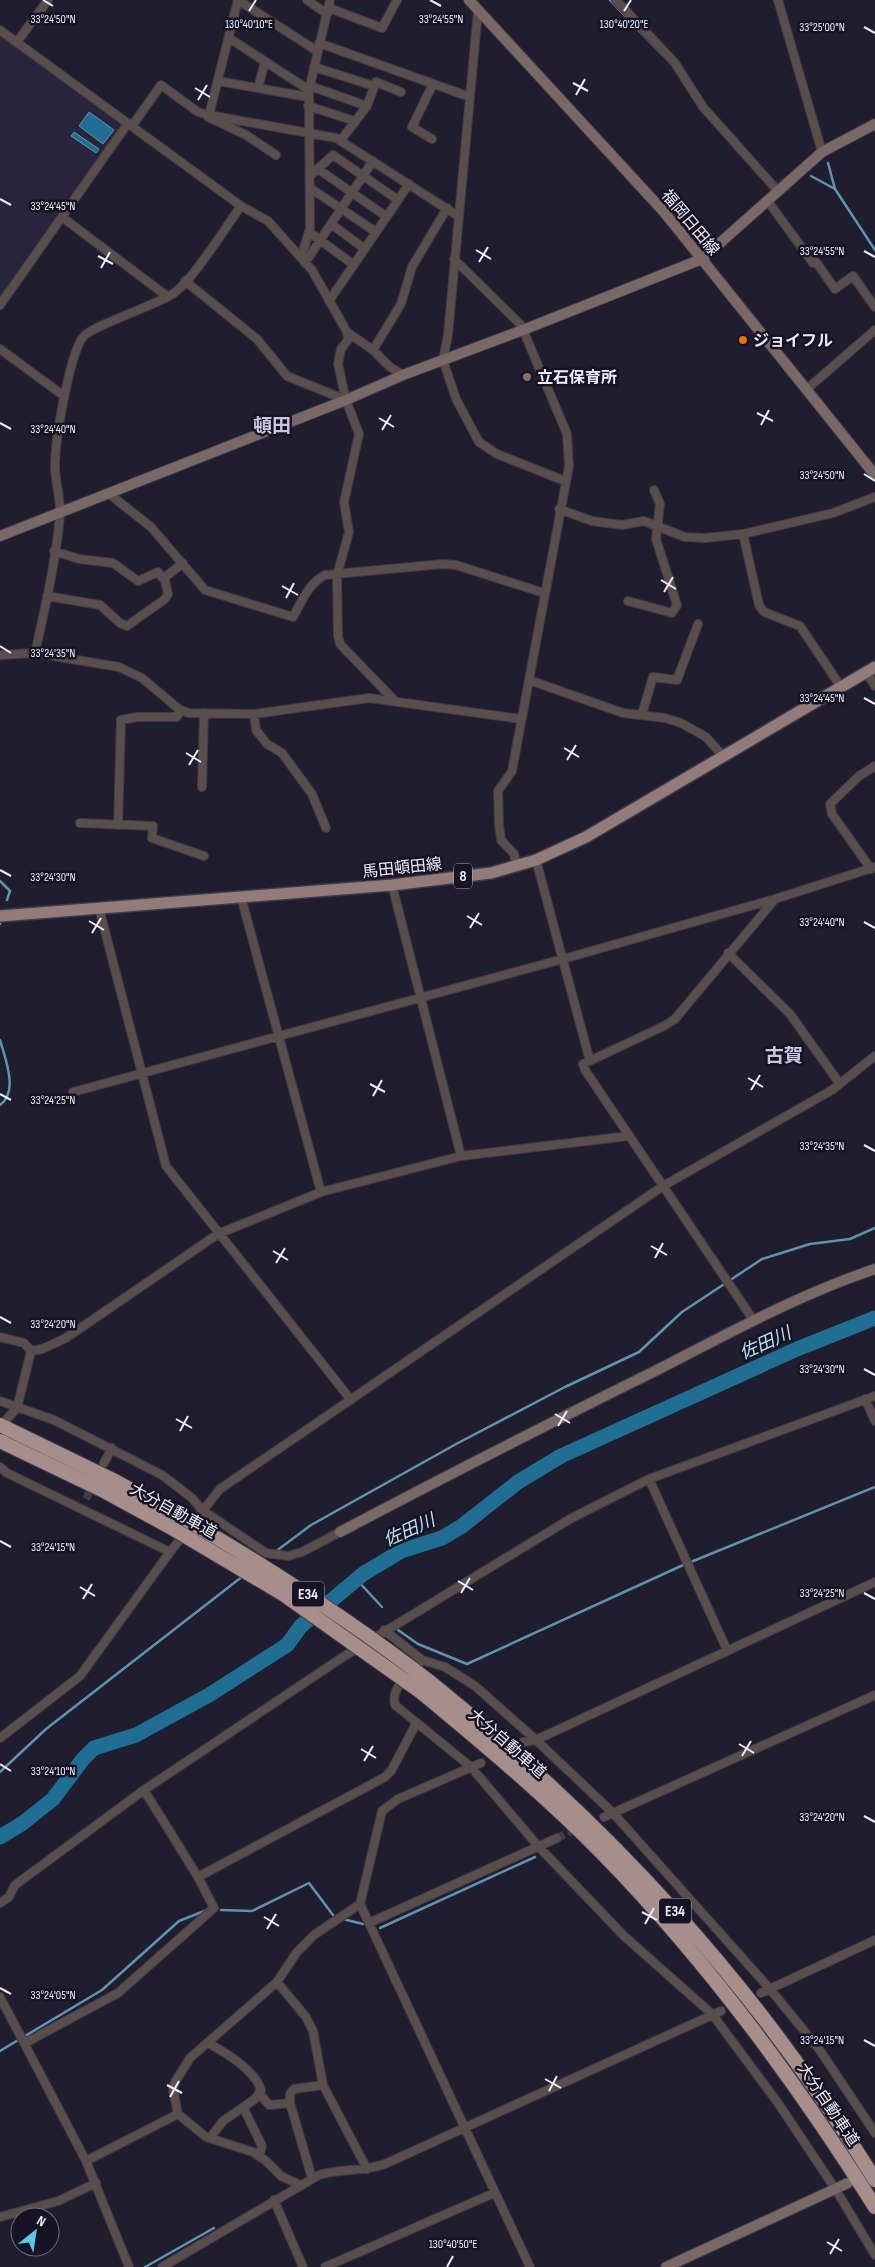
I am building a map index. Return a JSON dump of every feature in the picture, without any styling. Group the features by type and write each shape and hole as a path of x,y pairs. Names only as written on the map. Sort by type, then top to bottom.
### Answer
{"highway":[{"name":"大分自動車道","path":"3,1424 178,1515 292,1583 347,1620 426,1687 604,1855 670,1926 723,1989 785,2070 875,2207"},
{"name":"大分自動車道","path":"0,1441 170,1527 282,1594 426,1687 501,1739 614,1846 680,1916 735,1980 796,2061 846,2133 875,2180"}],"main road":[{"name":"馬田頓田線","path":"0,916 392,885 491,873 517,867 586,836 870,669"}],"street":[{"path":"17,42 48,0"},
{"path":"206,114 218,81 238,0 318,47 470,97"},
{"path":"307,0 382,28 397,0"},
{"name":"福岡日田線","path":"469,0 664,212 875,475"},
{"path":"616,0 675,63 703,107 777,190"},
{"path":"778,0 822,152"},
{"path":"303,261 309,232 309,91 329,7"},
{"path":"478,10 448,335 442,360 456,400 479,442 497,454 565,481"},
{"path":"0,30 241,206 268,220 312,270 347,332 348,340 341,350 338,364 346,400 359,434 344,502 349,532 337,575 338,636 340,644 394,700"},
{"path":"228,38 309,91"},
{"path":"258,88 265,62"},
{"path":"314,66 374,86"},
{"path":"218,81 258,88 309,91 367,106"},
{"path":"341,140 367,106 376,82 401,92"},
{"path":"432,140 412,127 433,84"},
{"path":"0,305 62,217 161,85 188,106 246,136 276,155"},
{"path":"308,106 354,121"},
{"path":"206,114 341,140 458,216"},
{"path":"0,536 346,400 403,375 702,259 777,190 822,152 875,124"},
{"path":"310,176 333,155 398,200"},
{"path":"303,261 320,240 373,161"},
{"path":"318,169 387,217"},
{"path":"329,301 409,184"},
{"path":"310,188 376,232"},
{"path":"767,200 835,289 853,276 875,307"},
{"path":"36,653 60,513 55,465 64,396 78,346 83,336 91,329 119,320 173,294 197,268 241,206"},
{"path":"373,350 401,304 412,266 446,208"},
{"path":"62,217 168,297"},
{"path":"331,224 365,248"},
{"path":"309,232 354,265"},
{"path":"454,259 521,325 567,434 568,466 512,771 498,791 501,840 514,854 517,867"},
{"path":"185,281 257,339 287,376 346,400"},
{"path":"806,389 875,330"},
{"path":"347,332 373,350 390,368 403,375"},
{"path":"0,349 64,396"},
{"path":"628,601 672,613 677,604 656,539 660,504 654,490"},
{"path":"108,493 152,527 205,590 294,617 303,597 316,580 325,575 442,564 456,565 544,593"},
{"path":"559,508 592,521 622,525 644,521 656,528 685,537 705,538 743,534 833,513 875,497"},
{"path":"743,534 759,605 764,612 800,626 842,687"},
{"path":"47,596 100,605 120,623 127,626 167,596 164,578 156,572 138,581 113,563 79,559 54,551"},
{"path":"164,578 183,563"},
{"path":"642,714 653,677 677,680 698,624"},
{"path":"0,654 36,653 120,666 132,671 180,710 189,713 254,714 369,698 522,719"},
{"path":"870,669 875,686"},
{"path":"529,680 623,714 642,714 681,723 706,738 722,756"},
{"path":"118,825 121,720 137,717 177,717 180,710"},
{"path":"202,787 204,713"},
{"path":"254,714 256,730 267,744 282,753 312,794 326,828"},
{"path":"73,1092 563,959 775,899 873,868 832,814 830,804 860,776 875,766"},
{"path":"80,823 154,826 152,838 204,856"},
{"path":"536,860 590,1061"},
{"path":"392,885 461,1156"},
{"path":"241,896 321,1192"},
{"path":"754,1321 585,1070 583,1064 664,1026 674,1019 775,899"},
{"path":"99,908 166,1166 351,1400"},
{"path":"728,953 790,1014 840,1084"},
{"path":"0,1738 80,1676 170,1552 220,1489 663,1186 840,1084 875,1056"},
{"path":"31,1351 42,1349 66,1338 218,1234 321,1192 461,1156 629,1136"},
{"path":"0,1401 54,1420 112,1448 162,1475 192,1498 202,1510 266,1553 288,1556 302,1552 460,1469 754,1321 847,1278 875,1269"},
{"path":"0,1337 24,1343 31,1351"},
{"path":"3,1424 17,1408 31,1351"},
{"path":"0,1903 9,1897 15,1885 144,1790 384,1630 570,1519 649,1479 875,1396"},
{"path":"865,1399 875,1421"},
{"path":"104,1463 112,1448"},
{"path":"0,1467 7,1473 170,1552"},
{"path":"649,1479 727,1650"},
{"path":"82,1508 86,1499"},
{"path":"523,1742 536,1740 875,1582"},
{"path":"384,1630 422,1660 445,1667 461,1675 536,1740 613,1813 770,1989 819,2049 875,2133"},
{"path":"422,1660 396,1689 393,1698 395,1705 471,1767 538,1846 624,1936 712,2014 778,2103 836,2190 875,2254"},
{"path":"604,1817 875,1695"},
{"path":"198,1877 385,1777 391,1771 416,1724"},
{"path":"481,1763 398,1799 382,1811 360,1904 530,2267"},
{"path":"26,2044 118,1993 214,1908 198,1877 144,1790"},
{"path":"369,1923 557,1838"},
{"path":"300,2185 281,2176 260,2156 243,2148 221,2144 178,2114 173,2089 175,2082 190,2058 277,1982 298,1952 314,1935 360,1904"},
{"path":"761,1993 875,1940"},
{"path":"277,1982 306,2017 312,2031 322,2085 367,2169"},
{"path":"0,1997 86,2161 129,2267"},
{"path":"162,2267 312,2178 330,2171 367,2169 384,2164 465,2129 721,2011"},
{"path":"208,2043 230,2055 256,2079 260,2094 269,2105 290,2103"},
{"path":"312,2178 290,2103 290,2094 294,2089 322,2085"},
{"path":"210,2138 223,2121 260,2094"},
{"path":"243,2108 262,2146 260,2156"},
{"path":"86,2161 178,2114"},
{"path":"0,2217 58,2200 96,2183"},
{"path":"666,2267 848,2183"},
{"path":"325,2267 494,2193"},
{"path":"274,2200 303,2267"}],"shaded area":[{"path":"0,32 126,124 0,301"}],"water":[{"path":"89,112 114,130 103,144 79,126"},
{"path":"74,132 99,149 96,153 71,136"}],"waterway":[{"path":"610,0 662,55"},
{"path":"828,163 835,189 875,250"},
{"path":"811,176 835,189"},
{"path":"0,881 10,891 7,900"},
{"path":"0,1040 10,1083 6,1099 0,1105"},
{"path":"275,1552 311,1525 458,1443 565,1387 639,1352 682,1312 762,1259 810,1244 850,1239 875,1228"},
{"name":"佐田川","path":"0,1837 23,1823 53,1799 83,1759 94,1748 136,1735 209,1695 287,1645 301,1626 363,1574 401,1551 442,1538 462,1526 518,1482 561,1456 797,1349 875,1318"},
{"path":"398,1630 418,1644 467,1664 681,1566 875,1487"},
{"path":"0,1772 46,1729 243,1576"},
{"path":"357,1580 382,1607"},
{"path":"380,1928 535,1857"},
{"path":"221,1910 252,1911 309,1883 333,1915"},
{"path":"0,2051 102,1990 179,1921 207,1910"},
{"path":"343,1919 363,1924"},
{"path":"145,2267 214,2228"}],"tunnel":[{"path":"86,1499 94,1483"},
{"path":"557,1838 578,1828"}],"place":[{"name":"ジョイフル","path":"743,340"},
{"name":"立石保育所","path":"527,377"}],"district":[{"name":"頓田","path":"272,425"},
{"name":"古賀","path":"784,1055"}]}
